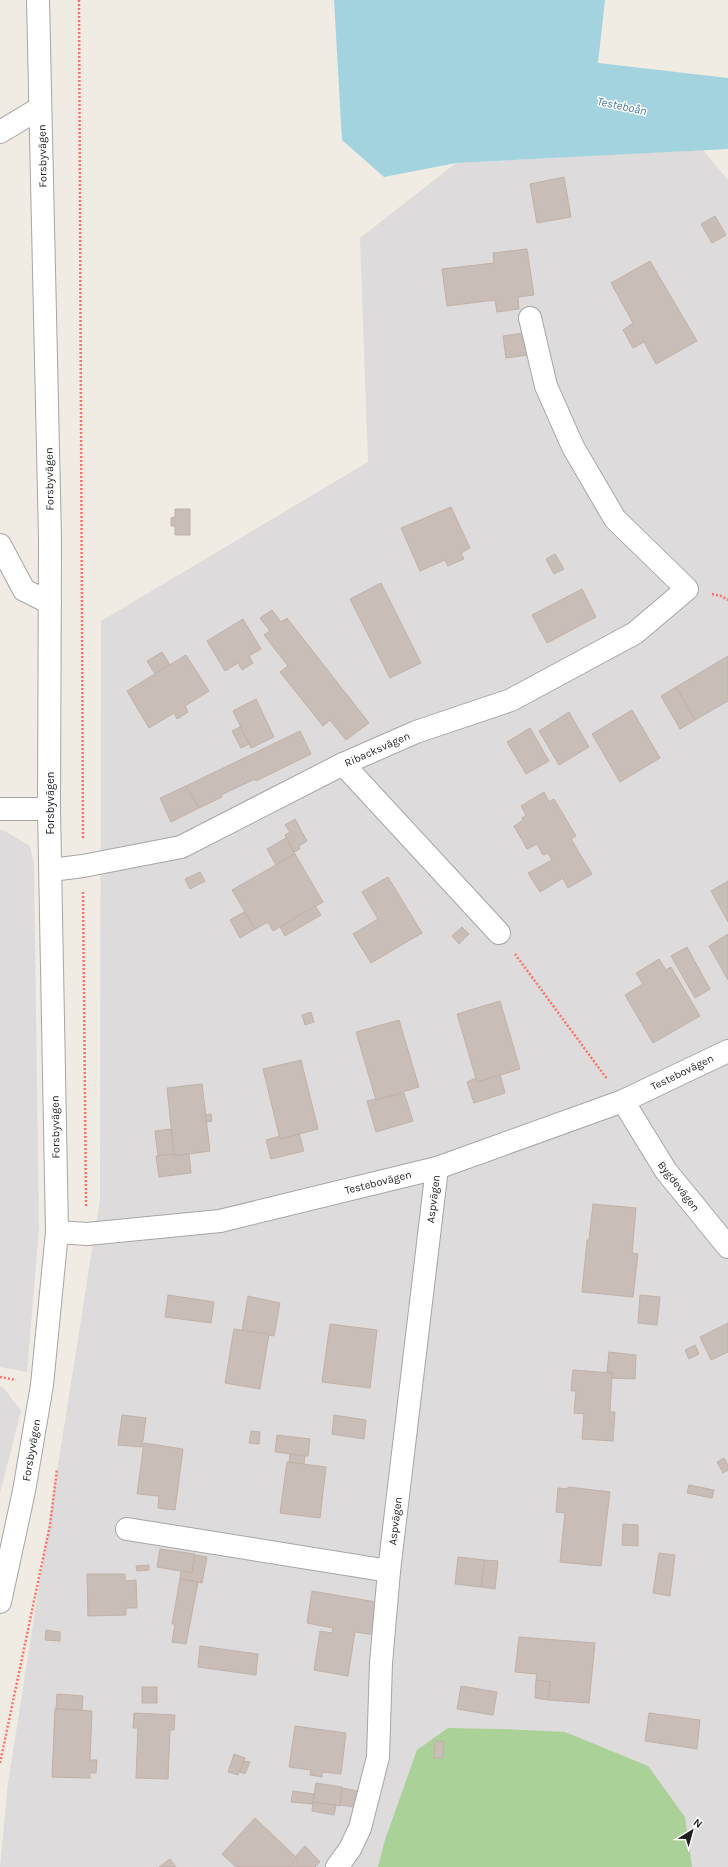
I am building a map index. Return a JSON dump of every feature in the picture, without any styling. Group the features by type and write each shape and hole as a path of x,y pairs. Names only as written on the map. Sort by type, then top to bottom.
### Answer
{"street":[{"name":"Forsbyvägen","path":"0,1602 24,1491 42,1384 57,1232 50,870 50,603 38,0"},
{"path":"0,132 40,108"},
{"name":"Ribacksvägen","path":"50,870 83,866 181,847 343,764 416,732 511,700 636,633 687,588 615,519 592,480 573,447 546,386 530,318"},
{"path":"0,545 24,590 50,603"},
{"path":"343,764 500,933"},
{"path":"0,808 50,809"},
{"name":"Testebovägen","path":"57,1232 87,1234 220,1221 437,1168 623,1101 728,1050"},
{"name":"Bygdevägen","path":"623,1101 666,1171 728,1247"},
{"name":"Aspvägen","path":"337,1867 350,1849 360,1828 378,1757 381,1662 389,1571 437,1168"},
{"path":"127,1529 389,1571"}],"path":[{"path":"500,933 623,1101"}],"shaded area":[{"path":"703,150 728,180 728,1867 0,1867 8,1783 100,1199 101,621 368,462 360,238 456,163"},
{"path":"0,830 3,830 30,846 34,864 39,1229 27,1372 0,1367"},
{"path":"0,1386 3,1387 21,1411 0,1493"}],"green space":[{"path":"448,1728 565,1732 648,1766 685,1817 692,1867 378,1867 385,1840 417,1750"}],"water":[{"name":"Testeboån","path":"334,0 605,0 598,63 728,78 728,149 456,163 384,177 342,140"}],"building":[{"path":"564,177 571,217 537,223 530,184"},
{"path":"715,216 726,235 712,243 701,224"},
{"path":"527,249 534,295 518,297 519,309 497,312 495,300 447,306 442,269 494,263 493,253"},
{"path":"650,261 697,341 656,364 644,342 633,348 623,330 633,323 611,283"},
{"path":"531,332 535,354 506,358 503,336"},
{"path":"451,507 470,548 461,553 464,559 448,566 445,560 420,571 401,528"},
{"path":"175,509 190,509 190,535 175,535 175,526 171,526 171,518 175,517"},
{"path":"555,554 564,569 554,574 546,559"},
{"path":"381,583 421,663 390,678 350,599"},
{"path":"582,589 596,617 547,643 532,615"},
{"path":"272,610 281,622 287,618 369,723 346,740 330,720 323,726 280,672 288,666 264,635 270,631 260,618"},
{"path":"243,619 261,649 249,656 253,663 242,670 238,663 225,671 207,641"},
{"path":"162,652 170,665 155,674 147,661"},
{"path":"186,655 209,691 185,706 188,712 177,719 174,713 149,728 127,691"},
{"path":"728,656 728,701 695,720 676,687"},
{"path":"676,687 695,720 680,729 661,696"},
{"path":"256,699 274,737 251,748 233,711"},
{"path":"632,710 660,758 620,782 592,734"},
{"path":"569,712 589,747 559,765 539,731"},
{"path":"240,727 249,744 241,748 232,731"},
{"path":"530,728 549,761 526,774 507,742"},
{"path":"300,731 311,754 256,781 255,779 221,795 222,797 199,808 186,786"},
{"path":"186,786 199,808 171,822 160,798"},
{"path":"544,792 549,802 554,799 576,836 571,839 592,874 568,888 563,878 540,892 528,873 552,860 548,853 543,855 537,844 527,849 514,826 523,820 522,818 526,815 521,806"},
{"path":"295,819 307,841 299,846 300,849 294,852 285,835 290,832 285,825"},
{"path":"286,838 295,854 276,865 267,849"},
{"path":"295,854 323,902 273,931 268,922 255,929 232,890"},
{"path":"200,872 205,881 190,889 185,879"},
{"path":"388,877 422,933 371,963 353,934 378,919 362,892"},
{"path":"728,881 728,922 711,891"},
{"path":"315,906 321,915 285,936 280,927"},
{"path":"244,912 255,929 240,938 230,920"},
{"path":"462,927 469,934 459,944 452,936"},
{"path":"728,934 728,980 709,946"},
{"path":"687,947 710,989 695,998 671,956"},
{"path":"659,959 666,970 671,967 700,1016 653,1043 625,995 643,984 636,973"},
{"path":"500,1001 520,1069 477,1082 457,1014"},
{"path":"311,1012 314,1022 305,1025 302,1015"},
{"path":"399,1020 419,1087 376,1100 356,1032"},
{"path":"301,1060 318,1129 280,1139 263,1069"},
{"path":"500,1075 505,1093 474,1103 467,1082 476,1078 477,1082"},
{"path":"202,1084 210,1151 174,1156 167,1088"},
{"path":"404,1093 413,1121 376,1132 367,1101"},
{"path":"211,1114 212,1121 206,1122 205,1115"},
{"path":"171,1129 174,1154 158,1156 155,1131"},
{"path":"299,1134 304,1151 271,1159 266,1140 280,1136 280,1139"},
{"path":"174,1154 174,1156 189,1154 191,1173 159,1177 156,1156"},
{"path":"593,1204 636,1208 632,1253 638,1254 633,1297 582,1292 587,1240 589,1240"},
{"path":"168,1295 214,1302 211,1323 165,1317"},
{"path":"640,1295 660,1297 657,1325 638,1323"},
{"path":"248,1296 280,1303 274,1336 242,1331"},
{"path":"728,1323 728,1352 711,1360 700,1337"},
{"path":"330,1324 377,1330 370,1388 322,1382"},
{"path":"234,1329 269,1334 260,1389 225,1383"},
{"path":"695,1345 699,1354 689,1359 685,1350"},
{"path":"609,1352 636,1355 635,1379 612,1378 612,1373 607,1372"},
{"path":"573,1370 612,1373 610,1412 615,1412 613,1441 582,1439 584,1414 574,1413 576,1391 571,1391"},
{"path":"122,1415 146,1418 142,1447 118,1445"},
{"path":"334,1415 366,1420 364,1439 332,1434"},
{"path":"251,1431 260,1432 259,1444 249,1443"},
{"path":"277,1435 310,1439 308,1456 275,1452"},
{"path":"144,1443 183,1449 175,1510 158,1508 159,1496 137,1494"},
{"path":"290,1454 305,1456 304,1464 289,1462"},
{"path":"724,1458 728,1465 728,1470 723,1473 717,1462"},
{"path":"287,1462 326,1467 320,1518 280,1513"},
{"path":"689,1485 714,1490 712,1498 687,1493"},
{"path":"568,1487 610,1492 601,1566 560,1562 565,1513 556,1512 558,1488 568,1489"},
{"path":"623,1524 638,1525 638,1546 622,1545"},
{"path":"160,1549 195,1554 192,1573 157,1567"},
{"path":"659,1553 675,1555 670,1596 653,1593"},
{"path":"195,1555 207,1557 202,1583 180,1579 181,1571 192,1573"},
{"path":"458,1557 485,1560 481,1587 455,1584"},
{"path":"485,1560 498,1561 495,1589 481,1587"},
{"path":"149,1565 149,1570 137,1571 136,1566"},
{"path":"87,1574 125,1574 125,1581 136,1580 137,1608 126,1608 126,1615 88,1616"},
{"path":"180,1579 198,1582 186,1644 172,1642 175,1624 172,1624"},
{"path":"312,1591 382,1603 376,1635 355,1632 348,1676 314,1670 320,1631 332,1633 333,1628 307,1623"},
{"path":"46,1630 60,1632 60,1641 45,1640"},
{"path":"519,1637 595,1643 589,1703 548,1700 550,1682 536,1680 537,1674 515,1672"},
{"path":"200,1646 258,1654 256,1675 198,1667"},
{"path":"536,1680 550,1682 548,1700 535,1698"},
{"path":"461,1686 497,1692 493,1715 457,1709"},
{"path":"142,1687 157,1687 157,1703 142,1703"},
{"path":"57,1694 83,1696 82,1710 56,1709"},
{"path":"55,1709 92,1711 90,1760 97,1760 96,1773 90,1773 90,1778 52,1777"},
{"path":"134,1713 175,1715 174,1730 170,1730 168,1779 136,1778 138,1728 133,1728"},
{"path":"649,1713 700,1720 697,1749 645,1741"},
{"path":"295,1726 346,1733 341,1774 322,1772 322,1777 310,1775 311,1770 289,1767"},
{"path":"435,1741 444,1742 443,1758 434,1758"},
{"path":"234,1754 245,1758 238,1775 228,1772"},
{"path":"244,1761 250,1762 245,1774 240,1772"},
{"path":"316,1783 342,1787 340,1806 313,1802"},
{"path":"342,1788 363,1792 361,1808 340,1805"},
{"path":"293,1791 314,1794 313,1804 291,1802"},
{"path":"313,1802 336,1805 334,1815 312,1811"},
{"path":"255,1818 297,1858 289,1867 236,1867 222,1854"},
{"path":"305,1846 320,1862 315,1867 289,1867 297,1858 295,1857"},
{"path":"170,1859 176,1867 159,1867"}]}
